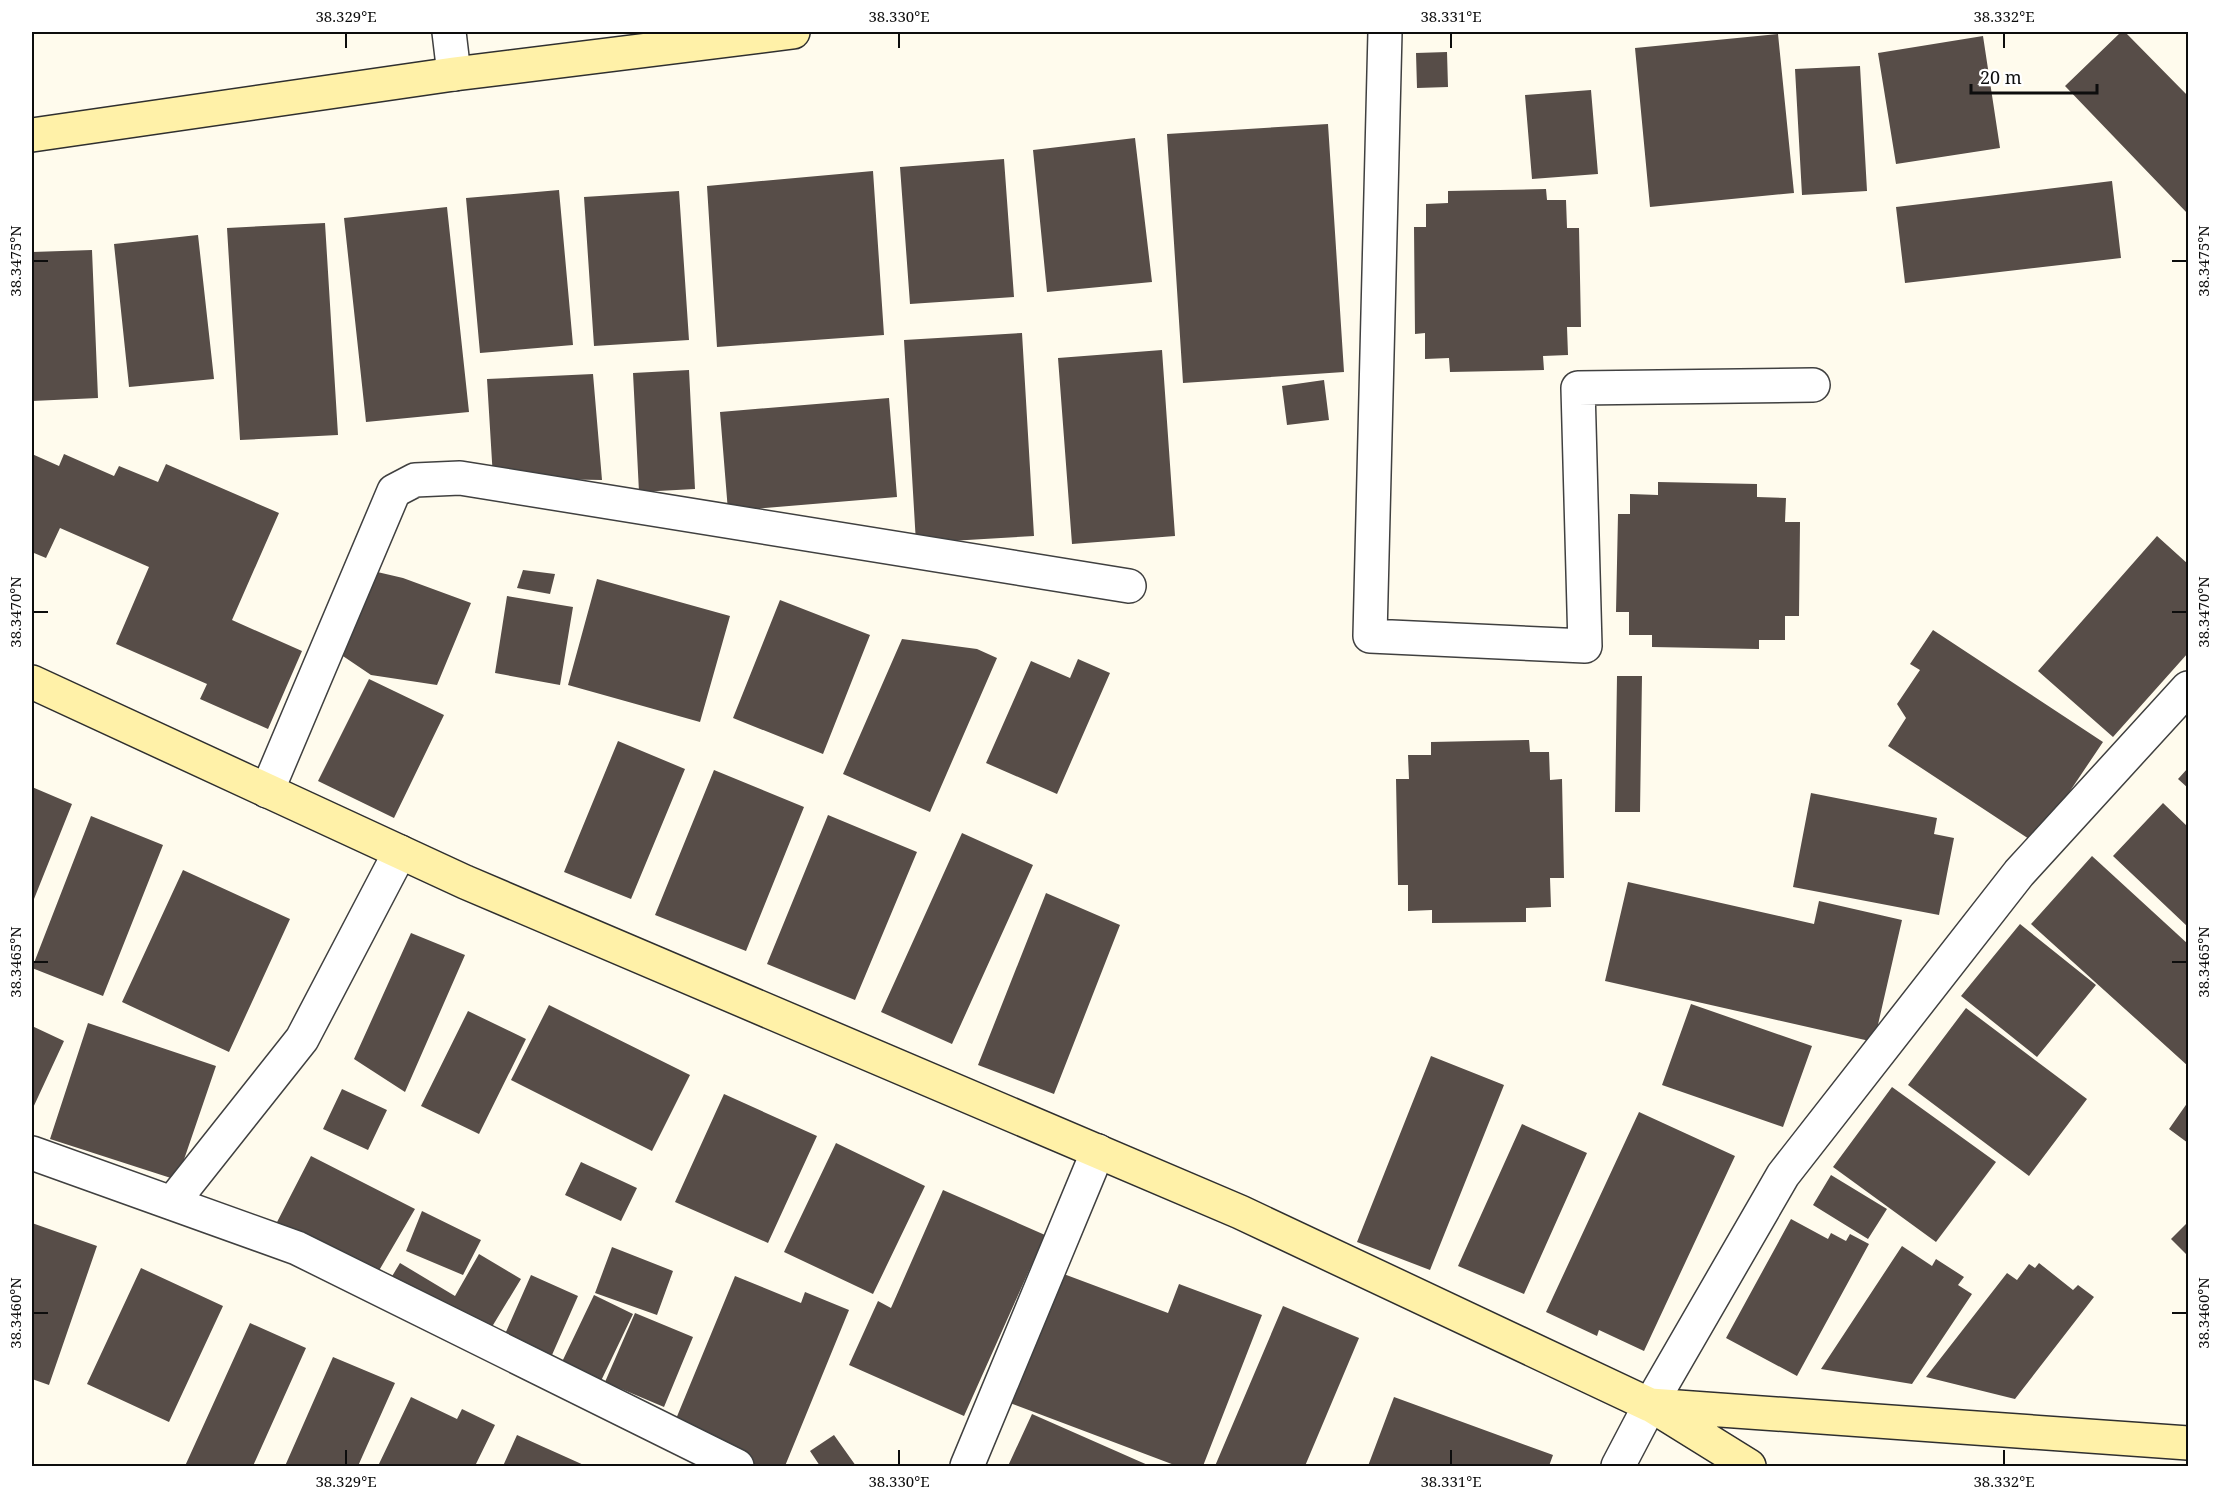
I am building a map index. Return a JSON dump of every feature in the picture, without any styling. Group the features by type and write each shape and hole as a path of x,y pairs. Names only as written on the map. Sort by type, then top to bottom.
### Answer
{"main road":[{"path":"32,135 454,74 793,32"},
{"path":"32,682 465,882 1240,1212 1650,1404 1749,1467"},
{"path":"1650,1404 2188,1443"}],"street":[{"path":"449,32 454,74"},
{"path":"1385,32 1370,636 1585,646 1578,388 1813,385"},
{"path":"267,790 393,491 414,480 460,478 1129,586"},
{"path":"1618,1467 1650,1404 1783,1175 2019,873 2188,688"},
{"path":"172,1203 302,1039 400,852"},
{"path":"967,1467 1098,1151"},
{"path":"32,1153 297,1248 737,1467"}],"building":[{"path":"2121,32 2125,32 2188,96 2188,214 2065,86"},
{"path":"1778,34 1794,193 1650,207 1635,48"},
{"path":"1983,36 2000,148 1896,164 1878,53"},
{"path":"1447,52 1448,87 1417,88 1416,53"},
{"path":"1860,66 1867,191 1802,195 1795,69"},
{"path":"1591,90 1598,174 1532,179 1525,95"},
{"path":"1328,124 1344,372 1183,383 1167,134"},
{"path":"1135,138 1152,282 1047,292 1033,150"},
{"path":"1004,159 1014,297 910,304 900,167"},
{"path":"873,171 884,335 717,347 707,186"},
{"path":"2112,181 2121,258 1905,283 1896,207"},
{"path":"1546,189 1547,200 1566,200 1567,228 1579,228 1581,327 1567,327 1568,355 1543,356 1544,370 1450,372 1449,358 1425,359 1425,333 1415,334 1414,227 1426,227 1426,204 1448,203 1448,191"},
{"path":"559,190 573,345 480,353 466,198"},
{"path":"679,191 689,340 594,346 584,197"},
{"path":"447,207 469,412 366,422 344,218"},
{"path":"325,223 338,435 240,440 227,228"},
{"path":"198,235 214,379 129,387 114,244"},
{"path":"92,250 98,398 32,401 32,252"},
{"path":"1022,333 1034,536 916,543 904,340"},
{"path":"1162,350 1175,536 1072,544 1058,358"},
{"path":"689,370 695,489 639,492 633,373"},
{"path":"593,374 602,480 493,478 487,379"},
{"path":"1324,380 1329,420 1287,425 1282,386"},
{"path":"889,398 897,497 728,511 720,412"},
{"path":"32,454 59,466 64,454 114,476 119,466 158,482 166,464 279,513 232,620 302,651 268,729 200,699 207,684 116,644 149,567 60,528 46,558 34,553 32,558"},
{"path":"1658,482 1757,484 1757,497 1786,498 1785,522 1800,522 1799,616 1785,616 1785,640 1759,640 1759,649 1652,647 1652,635 1629,635 1629,612 1616,612 1618,514 1630,514 1630,494 1658,495"},
{"path":"2157,536 2188,564 2188,653 2113,737 2038,671"},
{"path":"523,570 555,574 550,594 517,588"},
{"path":"373,571 403,578 471,603 437,685 371,675 334,650"},
{"path":"597,579 730,616 700,722 568,685"},
{"path":"507,596 573,607 560,685 495,673"},
{"path":"780,600 870,635 823,754 733,718"},
{"path":"1933,630 2103,742 2035,843 1888,746 1906,718 1897,704 1920,670 1910,664"},
{"path":"902,639 977,649 997,658 930,812 843,774"},
{"path":"1078,659 1110,673 1057,794 986,763 1031,661 1070,678"},
{"path":"1617,676 1642,676 1640,812 1615,812"},
{"path":"369,679 444,715 394,818 318,781"},
{"path":"1529,740 1530,752 1549,752 1550,780 1562,779 1564,878 1550,878 1551,907 1526,908 1526,922 1432,923 1432,910 1408,911 1408,885 1398,885 1396,779 1409,779 1408,755 1431,755 1431,742"},
{"path":"618,741 685,769 631,899 564,872"},
{"path":"2188,768 2188,788 2178,779"},
{"path":"714,770 804,807 746,951 655,915"},
{"path":"32,787 72,804 32,904"},
{"path":"1811,793 1937,818 1934,834 1954,838 1939,915 1793,887"},
{"path":"2163,803 2188,827 2188,927 2113,856"},
{"path":"828,815 917,852 855,1000 767,964"},
{"path":"91,816 163,845 103,996 32,968"},
{"path":"962,833 1033,865 952,1044 881,1012"},
{"path":"2092,856 2188,944 2188,1066 2031,924"},
{"path":"183,870 290,919 229,1052 122,1002"},
{"path":"1628,882 1814,924 1819,901 1902,920 1874,1042 1605,981"},
{"path":"1046,893 1120,925 1054,1094 978,1065"},
{"path":"2020,924 2096,985 2037,1057 1961,996"},
{"path":"411,933 465,955 405,1092 354,1059"},
{"path":"1691,1004 1812,1046 1783,1127 1662,1085"},
{"path":"549,1005 690,1075 652,1151 511,1080"},
{"path":"1966,1008 2087,1099 2029,1176 1908,1085"},
{"path":"468,1011 526,1039 479,1134 421,1106"},
{"path":"88,1023 216,1066 177,1180 50,1139"},
{"path":"32,1026 64,1041 32,1110"},
{"path":"1431,1056 1504,1085 1430,1270 1357,1242"},
{"path":"1892,1087 1996,1162 1936,1242 1833,1167"},
{"path":"342,1089 387,1110 368,1150 323,1129"},
{"path":"724,1094 817,1136 768,1243 675,1202"},
{"path":"2188,1102 2188,1143 2169,1129"},
{"path":"1639,1112 1735,1156 1644,1351 1599,1330 1597,1336 1546,1312"},
{"path":"1522,1124 1587,1153 1524,1294 1458,1266"},
{"path":"836,1143 925,1186 873,1294 784,1252"},
{"path":"311,1156 415,1209 377,1274 275,1226"},
{"path":"581,1162 637,1188 621,1221 565,1195"},
{"path":"1831,1175 1887,1209 1868,1239 1813,1205"},
{"path":"943,1190 1045,1235 964,1416 849,1365 878,1301 891,1308"},
{"path":"422,1211 481,1240 463,1275 406,1251"},
{"path":"1791,1219 1828,1239 1831,1233 1846,1241 1850,1234 1869,1244 1797,1376 1726,1338"},
{"path":"2188,1222 2188,1256 2171,1239"},
{"path":"32,1223 97,1246 49,1385 32,1379"},
{"path":"1902,1246 1932,1266 1936,1259 1964,1277 1958,1285 1972,1294 1912,1384 1821,1369"},
{"path":"612,1247 673,1271 657,1315 595,1293"},
{"path":"479,1254 521,1279 487,1335 391,1278 400,1263 455,1296"},
{"path":"2039,1263 2073,1290 2078,1285 2094,1297 2015,1399 1926,1377 2007,1273 2017,1280 2029,1264 2035,1268"},
{"path":"141,1268 223,1306 169,1422 87,1384"},
{"path":"1053,1270 1168,1313 1179,1284 1262,1315 1203,1466 1177,1466 1002,1400"},
{"path":"531,1275 578,1296 552,1355 505,1334"},
{"path":"735,1276 801,1303 805,1292 849,1310 785,1466 759,1466 671,1431"},
{"path":"594,1295 633,1314 600,1383 561,1364"},
{"path":"1283,1306 1359,1338 1305,1466 1215,1466"},
{"path":"635,1313 693,1337 664,1407 605,1382"},
{"path":"250,1323 306,1348 253,1466 185,1466"},
{"path":"333,1357 395,1383 358,1466 285,1466"},
{"path":"411,1397 457,1419 462,1409 495,1425 475,1466 378,1466"},
{"path":"1394,1397 1553,1455 1549,1466 1368,1466"},
{"path":"1032,1414 1150,1466 1008,1466"},
{"path":"517,1435 586,1466 503,1466"},
{"path":"834,1435 856,1466 820,1466 810,1451"}]}
